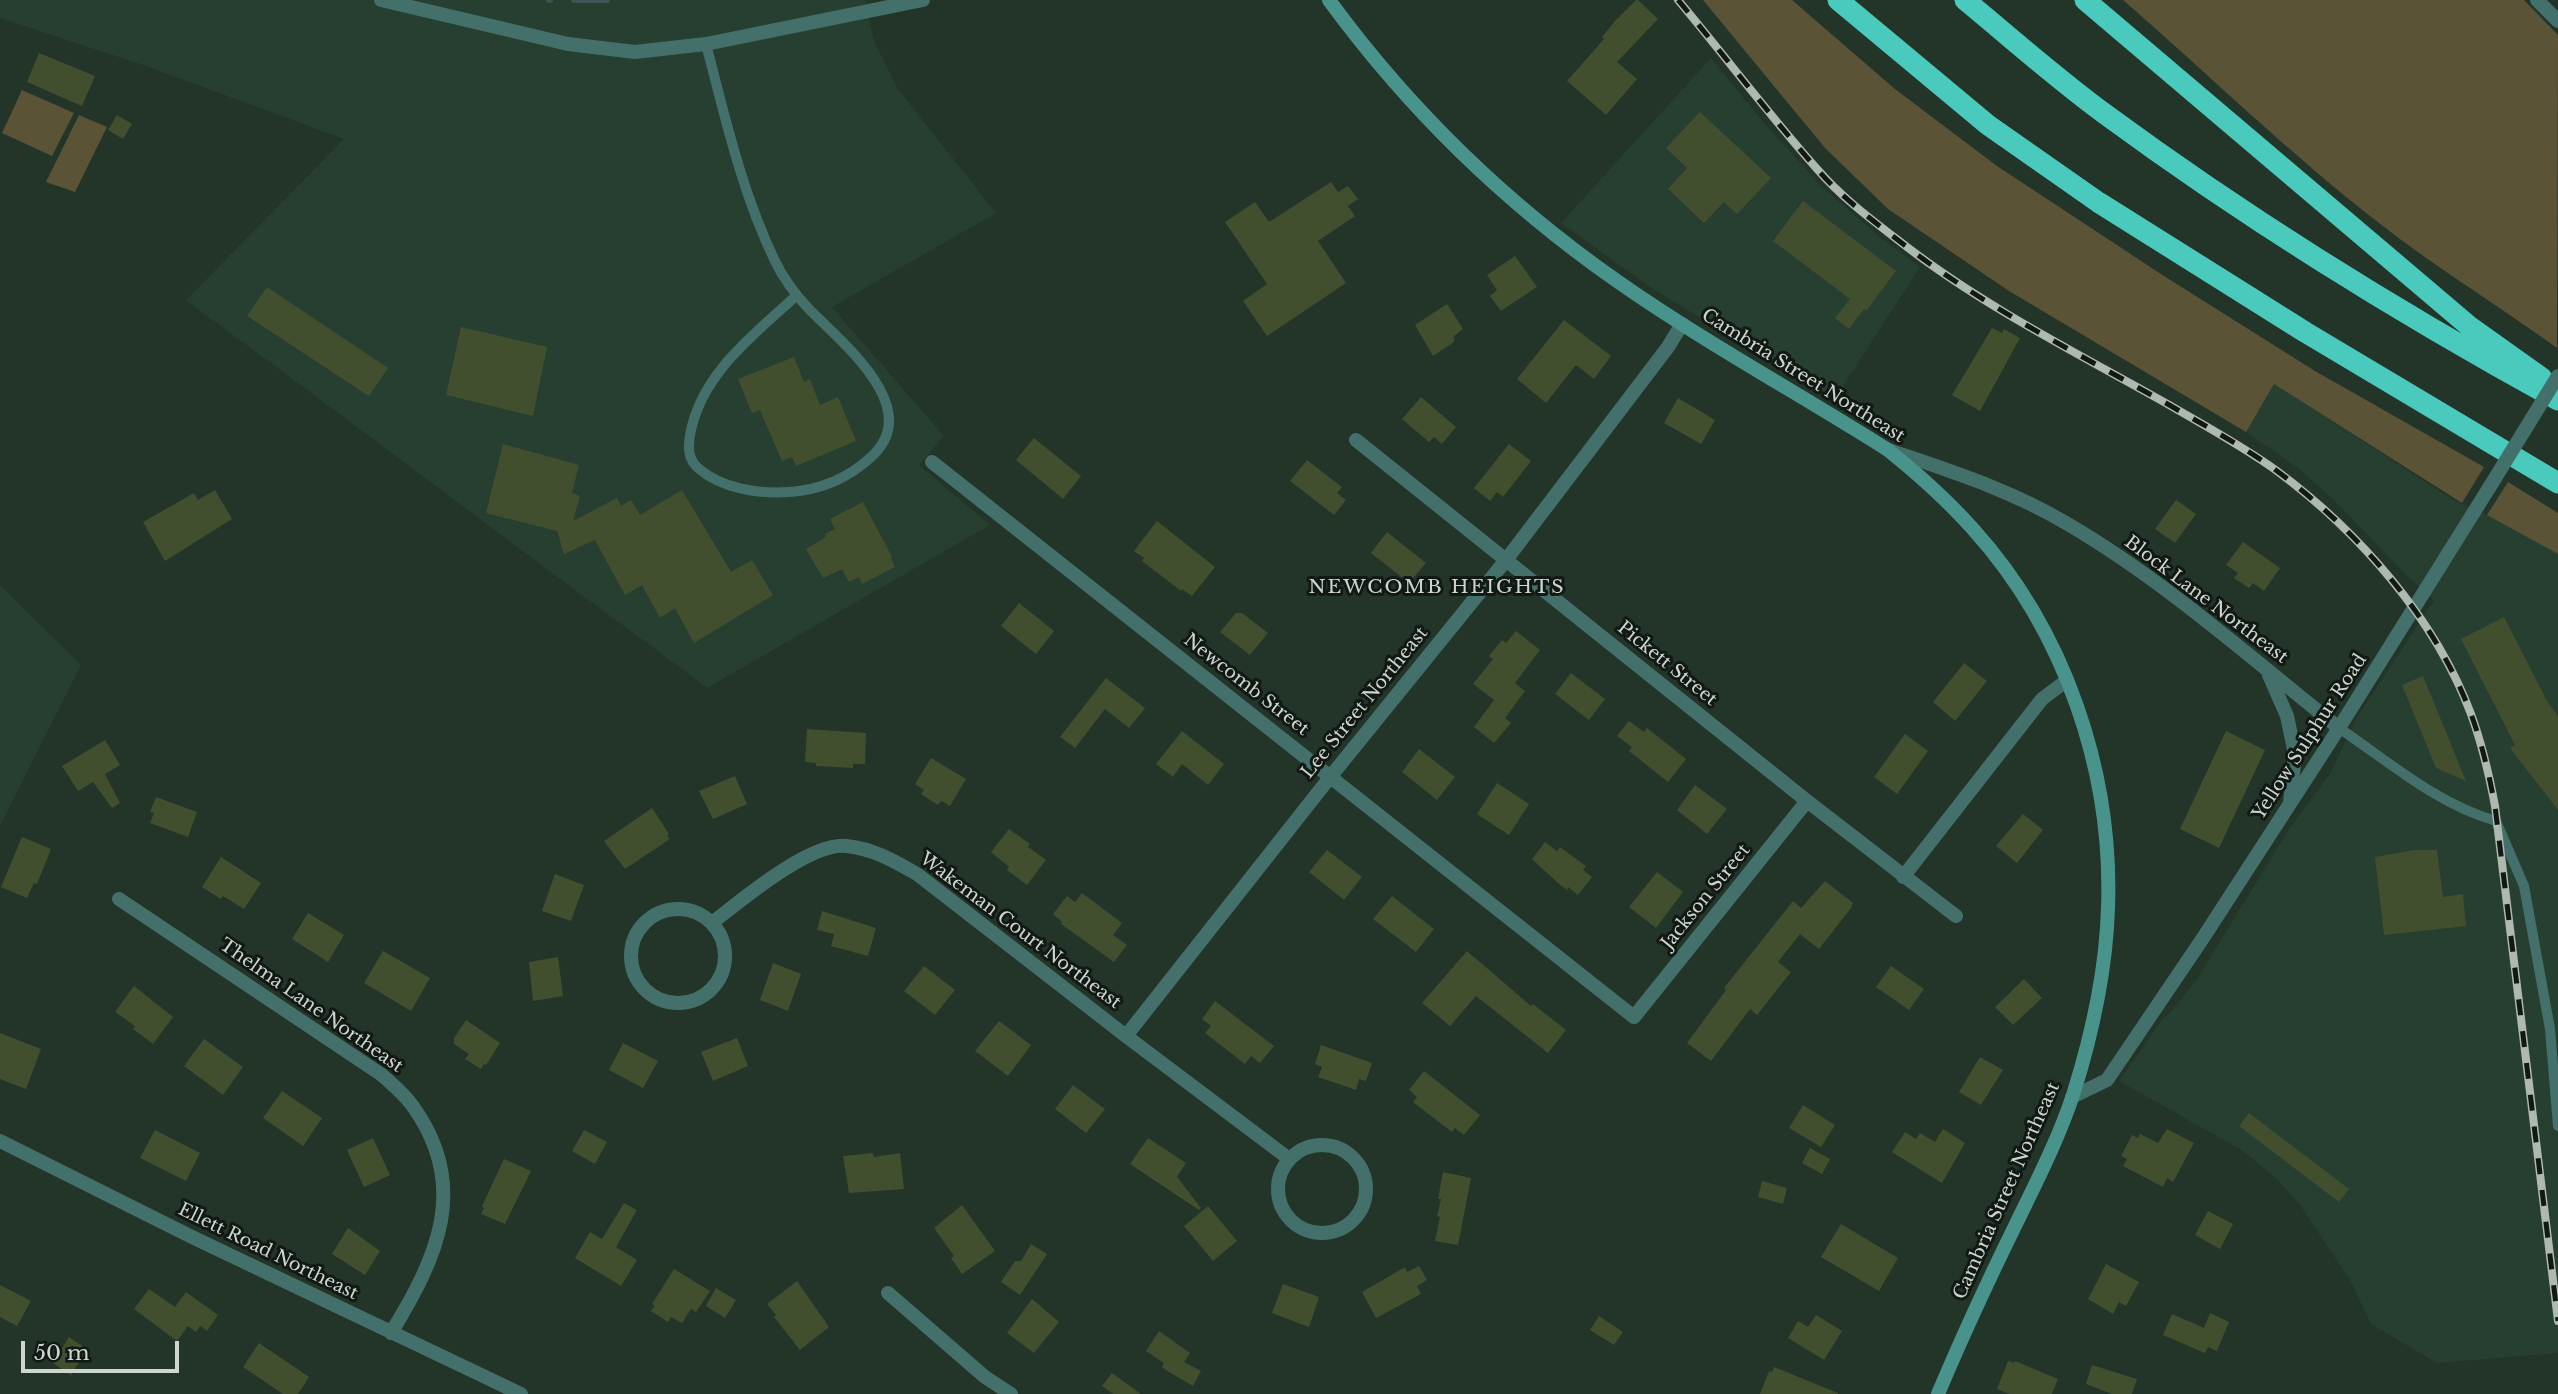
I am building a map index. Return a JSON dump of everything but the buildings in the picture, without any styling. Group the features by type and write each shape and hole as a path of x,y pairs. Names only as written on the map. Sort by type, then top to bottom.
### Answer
{"highway":[{"path":"1838,0 1988,125 2098,202 2305,332 2558,483"},
{"path":"1965,0 2103,113 2243,211 2377,296 2558,400"},
{"path":"2085,0 2469,326 2558,389"}],"main road":[{"name":"Cambria Street Northeast","path":"1329,0 1429,119 1494,184 1576,251 1682,324 1888,450 1946,500 2000,563 2039,622 2066,681 2083,722 2103,815 2108,909 2098,999 2072,1097 2036,1183 1988,1281 1938,1394"}],"street":[{"path":"381,0 568,44 635,52 706,44 923,0"},
{"path":"2537,0 2558,21"},
{"name":"Lee Street Northeast","path":"1126,1037 1506,559 1668,347 1682,324"},
{"name":"Yellow Sulphur Road","path":"2072,1097 2107,1080 2339,729 2558,376"},
{"name":"Pickett Street","path":"1356,440 1807,802 1956,916"},
{"name":"Block Lane Northeast","path":"1888,450 1983,482 2065,522 2142,572 2339,729"},
{"name":"Newcomb Street","path":"932,462 1634,1017"},
{"path":"2267,671 2287,716 2295,754 2290,803"},
{"path":"1903,877 2042,699 2066,681"},
{"name":"Jackson Street","path":"1634,1017 1807,802"},
{"name":"Wakeman Court Northeast","path":"712,923 772,877 807,855 844,845 880,853 917,874 1126,1037 1288,1158"},
{"name":"Thelma Lane Northeast","path":"119,899 382,1075 412,1104 432,1140 443,1182 441,1225 433,1255 418,1288 391,1333"},
{"path":"680,909 697,914 712,923 722,939 725,957 722,975 711,991 691,1002 668,1003 647,992 634,973 631,950 636,933 648,920 663,912 680,909"},
{"name":"Ellett Road Northeast","path":"0,1141 391,1333 522,1394"},
{"path":"1320,1144 1337,1147 1355,1159 1366,1178 1366,1196 1360,1212 1349,1225 1333,1232 1316,1233 1299,1228 1284,1214 1277,1196 1278,1176 1288,1158 1303,1148 1320,1144"},
{"path":"888,1293 985,1377 1011,1394"}],"lane":[{"path":"706,44 736,155 775,263 797,295 841,340 881,389 889,416 883,444 874,455 850,473 822,486 785,492 739,488 710,477 692,462 689,454 694,420 707,387 718,371 797,295"},
{"path":"2339,729 2450,804 2496,821 2524,886 2550,1029 2558,1126"}],"shaded area":[{"path":"0,0 865,0 874,41 898,89 996,213 832,307 944,436 919,465 990,525 707,688 186,300 344,139 146,66 0,18"},
{"path":"1703,0 1792,0 1895,89 1997,166 2315,371 2484,467 2462,503 2274,384 2246,432 2009,291 1888,209 1825,148"},
{"path":"2123,0 2524,0 2558,35 2557,348 2423,255 2346,197"},
{"path":"1711,58 1765,124 1824,189 1920,267 1834,400 1650,287 1561,223"},
{"path":"22,90 74,113 52,156 2,133"},
{"path":"79,115 107,127 75,192 46,182"},
{"path":"2273,383 2452,499 2507,524 2558,554 2558,1353 2437,1363 2371,1324 2350,1280 2300,1205 2276,1178 2240,1149 2119,1081 2164,1017 2196,981 2289,829 2331,772 2356,719 2434,600 2297,467 2246,432"},
{"path":"2508,482 2558,513 2558,554 2487,515"},
{"path":"0,585 81,665 0,826"}],"waterway":[{"path":"574,0 607,0"}],"railway":[{"path":"1678,0 1800,149 1828,181 1860,210 1970,291 2212,429 2277,471 2337,521 2365,549 2391,579 2437,644 2456,678 2471,714 2493,794 2558,1321"}],"district":[{"name":"NEWCOMB HEIGHTS","path":"1437,588"}]}
